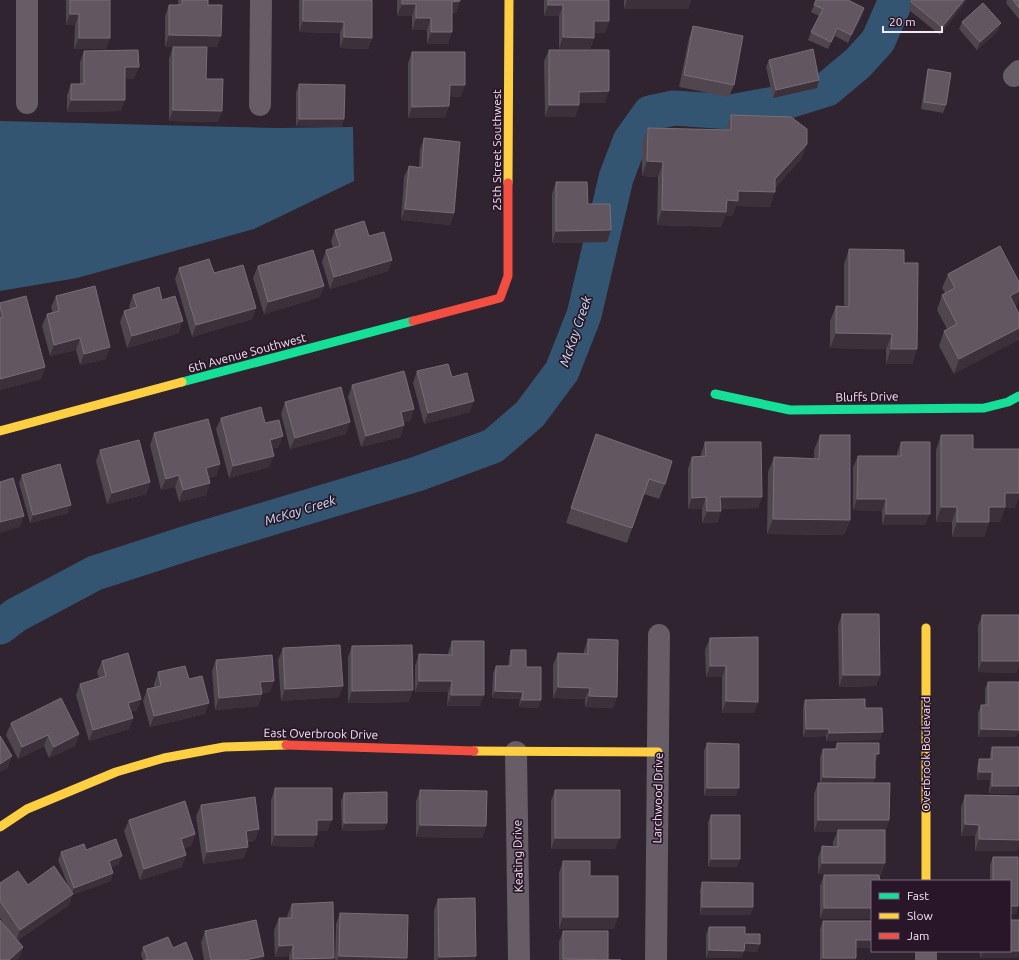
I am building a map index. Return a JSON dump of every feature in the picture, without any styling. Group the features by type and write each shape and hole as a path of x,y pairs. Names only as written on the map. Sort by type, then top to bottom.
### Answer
{"street":[{"path":"27,0 27,103"},
{"path":"260,105 261,0"},
{"name":"25th Street Southwest","path":"500,298 508,276 509,0"},
{"name":"6th Avenue Southwest","path":"0,431 500,298"},
{"name":"Bluffs Drive","path":"715,394 790,410 984,408 1008,402 1019,396"},
{"name":"Overbrook Boulevard","path":"926,628 926,880"},
{"name":"Larchwood Drive","path":"656,960 659,635"},
{"name":"East Overbrook Drive","path":"0,827 27,809 116,772 164,758 224,747 276,744 516,752 658,752"},
{"name":"Keating Drive","path":"516,752 519,960"}],"water":[{"path":"0,121 276,128 353,127 354,181 254,229 77,278 0,291"}],"building":[{"path":"70,0 110,0 110,38 79,38 79,14 70,14"},
{"path":"182,0 208,0 208,5 222,5 221,36 169,35 169,5 182,5"},
{"path":"303,0 372,0 372,38 344,37 344,22 303,21"},
{"path":"402,0 460,0 452,2 452,32 431,32 431,18 416,18 416,4 402,4"},
{"path":"548,0 609,0 609,21 594,21 594,38 563,37 563,5 548,5"},
{"path":"816,0 848,0 864,8 851,35 837,28 831,42 811,32 823,9 814,5"},
{"path":"912,0 964,0 942,27 911,2"},
{"path":"1013,0 1019,0 1019,8"},
{"path":"983,3 1001,23 980,42 962,22"},
{"path":"693,26 743,36 734,85 684,75"},
{"path":"173,47 207,47 206,79 223,79 222,111 173,110"},
{"path":"813,49 819,80 776,90 769,60"},
{"path":"138,50 139,67 125,67 125,100 71,100 71,84 84,84 84,51"},
{"path":"549,50 609,50 609,91 579,92 579,105 549,105"},
{"path":"412,52 465,52 465,85 450,85 449,106 412,107"},
{"path":"928,69 951,73 946,105 924,102"},
{"path":"299,84 345,85 344,119 299,119"},
{"path":"731,115 791,117 807,129 807,144 775,179 775,192 738,191 738,201 727,200 726,212 662,210 663,162 647,161 648,128 731,130"},
{"path":"424,138 460,142 454,213 405,209 409,166 422,168"},
{"path":"556,182 587,182 588,204 610,204 611,230 556,231"},
{"path":"364,221 369,236 384,232 392,260 334,277 326,250 340,246 335,230"},
{"path":"1000,246 1019,282 1019,291 1010,296 1019,314 1019,328 959,359 944,331 957,324 942,295 955,288 948,274"},
{"path":"849,249 904,250 904,263 918,263 917,349 891,349 892,334 836,333 836,306 849,307"},
{"path":"313,250 324,286 268,302 258,266"},
{"path":"209,259 214,273 243,265 256,308 196,325 179,268"},
{"path":"95,286 110,347 84,354 80,338 54,345 47,314 59,311 56,296"},
{"path":"159,287 162,300 175,296 183,321 132,336 124,311 137,307 133,295"},
{"path":"26,296 45,367 0,379 0,318 3,317 0,303"},
{"path":"448,364 452,377 467,373 474,401 428,413 417,371"},
{"path":"404,371 414,409 401,412 404,425 366,436 352,385"},
{"path":"341,387 350,422 295,438 285,402"},
{"path":"261,407 265,423 279,420 283,436 270,440 274,456 233,466 221,418"},
{"path":"208,419 220,464 206,468 210,483 183,490 179,475 166,479 154,433"},
{"path":"596,434 672,461 665,484 649,479 632,528 571,508"},
{"path":"820,435 850,435 850,520 773,519 774,457 819,459"},
{"path":"941,435 973,435 973,449 1019,449 1019,493 1005,493 1005,507 989,507 989,522 957,522 957,507 941,507"},
{"path":"139,440 150,482 112,493 100,450"},
{"path":"705,442 761,442 762,497 720,497 721,511 707,511 706,497 692,498 692,457 706,456"},
{"path":"901,442 930,442 930,514 886,514 886,499 857,499 858,456 901,456"},
{"path":"60,464 71,505 33,515 22,475"},
{"path":"13,478 24,516 0,522 0,482"},
{"path":"842,614 879,614 880,675 843,675"},
{"path":"982,615 1019,615 1019,661 982,661"},
{"path":"758,637 758,702 726,701 726,666 710,666 710,638"},
{"path":"588,639 618,640 617,697 589,696 590,688 558,687 558,653 588,654"},
{"path":"452,641 484,641 484,695 451,695 452,681 419,681 419,654 452,655"},
{"path":"340,645 343,686 285,689 283,648"},
{"path":"412,645 413,690 352,691 352,646"},
{"path":"511,650 526,650 526,667 541,667 541,700 522,700 523,692 495,691 496,666 511,666"},
{"path":"128,653 141,699 128,703 133,718 93,730 80,684 106,676 102,661"},
{"path":"272,655 274,681 260,682 262,694 219,698 216,660"},
{"path":"185,666 189,679 202,676 209,703 154,716 147,689 161,686 158,672"},
{"path":"988,682 1019,682 1019,730 981,729 981,705 988,705"},
{"path":"61,698 79,734 54,747 48,735 22,747 11,723"},
{"path":"865,699 865,708 882,708 883,732 829,733 829,729 806,729 805,700"},
{"path":"0,736 12,756 0,764"},
{"path":"707,743 739,744 739,788 707,788"},
{"path":"837,743 879,743 879,754 875,754 875,778 823,777 823,749 837,749"},
{"path":"992,747 1019,747 1019,786 992,786 992,772 979,772 979,759 992,759"},
{"path":"818,783 890,783 889,820 818,820"},
{"path":"275,788 332,788 332,820 317,820 317,835 275,835"},
{"path":"420,790 487,791 486,826 420,825"},
{"path":"555,790 620,790 620,838 555,838"},
{"path":"387,792 387,823 344,823 344,793"},
{"path":"965,795 1019,796 1019,840 979,839 979,825 965,824"},
{"path":"255,797 259,829 246,831 248,847 207,852 201,805"},
{"path":"185,801 195,834 181,839 186,855 144,869 129,820"},
{"path":"711,815 740,815 740,859 711,859"},
{"path":"838,830 885,830 885,863 822,863 822,846 838,847"},
{"path":"116,839 122,856 109,861 113,873 74,888 61,852 84,844 86,850"},
{"path":"993,857 1018,857 1018,906 1011,906 1011,880 993,880"},
{"path":"563,861 590,861 590,876 618,876 618,917 563,917"},
{"path":"54,866 73,894 20,930 0,901 0,883 18,871 28,885"},
{"path":"824,875 879,875 880,880 871,880 871,908 824,908"},
{"path":"702,882 753,883 753,907 702,907"},
{"path":"475,898 476,956 439,957 438,899"},
{"path":"333,902 334,958 293,959 293,945 279,946 279,918 292,918 292,904"},
{"path":"340,913 408,915 407,958 339,956"},
{"path":"0,920 23,947 9,960 0,960"},
{"path":"256,920 264,956 245,960 211,960 205,931"},
{"path":"1011,920 1019,920 1019,951 1011,951"},
{"path":"823,921 871,921 871,940 856,940 856,958 823,958"},
{"path":"709,927 745,927 745,934 760,934 760,944 745,943 744,951 709,950"},
{"path":"563,931 608,931 608,960 563,959"},
{"path":"168,937 173,948 186,942 193,960 145,960 148,959 143,947"}],"waterway":[{"name":"McKay Creek","path":"0,627 16,615 95,573 194,541 417,474 493,446 530,414 562,371 584,315 616,178 630,141 650,113 674,108 731,112 785,102 827,89 858,63 878,41 896,0"}],"traffic: fast":[{"path":"182,382 413,321"},
{"path":"715,394 790,410 984,408 1008,402 1019,396"}],"traffic: slow":[{"path":"508,183 509,0"},
{"path":"0,431 182,382"},
{"path":"926,628 926,880"},
{"path":"0,827 27,809 116,772 164,758 224,747 286,745"},
{"path":"474,751 658,752"}],"traffic: jam":[{"path":"413,321 500,298 508,276 508,183"},
{"path":"286,745 474,751"}]}
